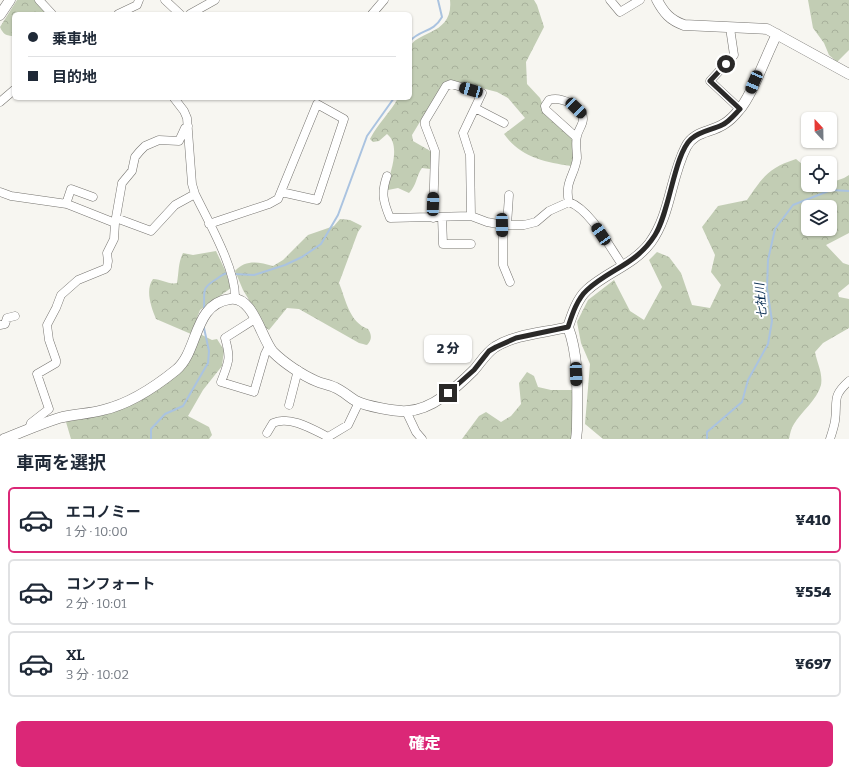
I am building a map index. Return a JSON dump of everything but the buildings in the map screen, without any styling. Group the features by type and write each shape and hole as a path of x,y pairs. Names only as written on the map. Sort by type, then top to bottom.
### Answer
{"street":[{"path":"0,15 10,0"},
{"path":"39,0 50,12"},
{"path":"122,12 137,5 139,0"},
{"path":"165,0 178,12"},
{"path":"194,12 215,0"},
{"path":"374,12 384,0"},
{"path":"610,0 620,12 640,0"},
{"path":"657,0 668,18 675,22 684,25 767,29 849,74"},
{"path":"730,28 734,55 710,81 740,109"},
{"path":"576,439 576,359 568,327 579,301 586,290 640,254 661,226 674,179 684,151 691,139 723,124 740,109 776,34"},
{"path":"433,218 435,150 425,125 425,121 446,86 451,84 482,93 463,133 470,155 471,216"},
{"path":"0,102 12,92"},
{"path":"576,137 546,110 549,100 559,98 570,102 581,113 583,120 576,137 577,159 566,191 569,202 578,207 593,223 623,266"},
{"path":"176,100 184,111 188,126 192,184 195,194 225,260 235,293 248,307 269,346 277,356 316,381 338,388 359,402 406,411 427,406 448,393 474,370 489,351 502,343 516,338 568,327"},
{"path":"209,224 269,204 278,199 317,104 344,119 317,200 281,192"},
{"path":"475,108 504,123"},
{"path":"29,429 31,423 49,409 37,374 56,363 48,334 48,320 56,308 61,295 71,285 107,267 107,253 114,238 122,183 132,171 135,157 145,146 159,140 179,141 185,128 188,126"},
{"path":"387,176 382,189 384,204 390,218 471,216 486,222 505,225 524,225 536,222 549,211 569,202"},
{"path":"66,204 71,189 93,197"},
{"path":"0,192 11,196 66,204 151,231 175,205 195,194"},
{"path":"509,195 505,225 503,265 510,282"},
{"path":"442,217 443,244 471,244"},
{"path":"4,439 59,418 101,411 128,401 180,366 199,324 212,306 235,293"},
{"path":"0,325 5,324 6,318 15,316"},
{"path":"255,318 224,338 230,354 229,362 221,382 254,392 264,354 269,346"},
{"path":"289,405 298,370"},
{"path":"830,439 835,420 837,396 841,388 849,381"},
{"path":"267,433 273,423 282,420 304,425 328,438 348,425 359,402"},
{"path":"406,411 416,432 422,439"}],"green space":[{"path":"17,0 35,0 45,12 12,12 12,36 5,34 0,27"},
{"path":"450,0 534,0 544,27 526,62 527,84 540,98 546,113 575,136 574,157 571,166 552,163 534,157 525,153 510,142 504,134 525,118 508,98 497,92 450,80 444,82 412,135 413,141 432,152 430,169 422,168 414,187 409,193 398,188 388,190 386,187 394,159 391,139 387,134 379,141 373,142 370,139 397,100 412,100 413,43 418,38 440,27 450,12"},
{"path":"808,0 849,0 849,50 837,62 829,55 824,43 813,28"},
{"path":"796,159 801,163 801,192 837,192 837,180 849,175 849,233 826,245 843,263 849,265 849,284 838,293 839,297 849,299 849,328 823,343 815,352 821,372 821,385 813,401 797,419 789,439 603,439 585,424 590,364 581,343 577,322 588,300 614,280 630,311 644,320 662,287 649,260 657,252 669,257 681,273 692,305 710,308 721,285 711,272 715,255 702,227 718,206 747,200 762,179 779,166"},
{"path":"340,219 350,220 362,226 358,232 339,283 352,316 362,326 368,329 371,335 369,343 367,345 359,343 299,309 287,308 269,330 266,328 243,290 235,271 239,267 253,262 273,266 283,260 308,235 334,226"},
{"path":"216,251 225,270 231,288 200,310 191,334 156,319 149,293 149,288 153,279 177,283 179,264 183,253 193,255"},
{"path":"200,334 212,340 217,339 224,350 222,366 203,390 188,416 209,427 212,435 209,439 71,439 66,422 73,418 102,414 176,375"},
{"path":"527,372 534,376 538,387 551,390 572,390 573,426 571,439 462,439 479,416 486,412 501,422 511,416 521,404 519,383"}],"waterway":[{"path":"412,39 418,34 435,26 442,17 438,0"},
{"path":"234,274 254,275 285,265 302,257 321,244 338,215 367,136 393,100"},
{"name":"七社川","path":"707,439 707,432 742,402 748,380 768,344 772,321 767,288 768,260 775,229 793,205 831,190 849,191"},
{"path":"204,309 204,294 208,285 222,275 229,273"},
{"path":"151,439 151,429 165,414 183,406 208,363 209,351 204,328"}],"route":[{"path":"448,393 474,370 489,351 502,343 516,338 568,327 579,301 586,290 640,254 650,243 661,226 682,155 691,139 723,124 740,109 710,81 726,64"}]}
